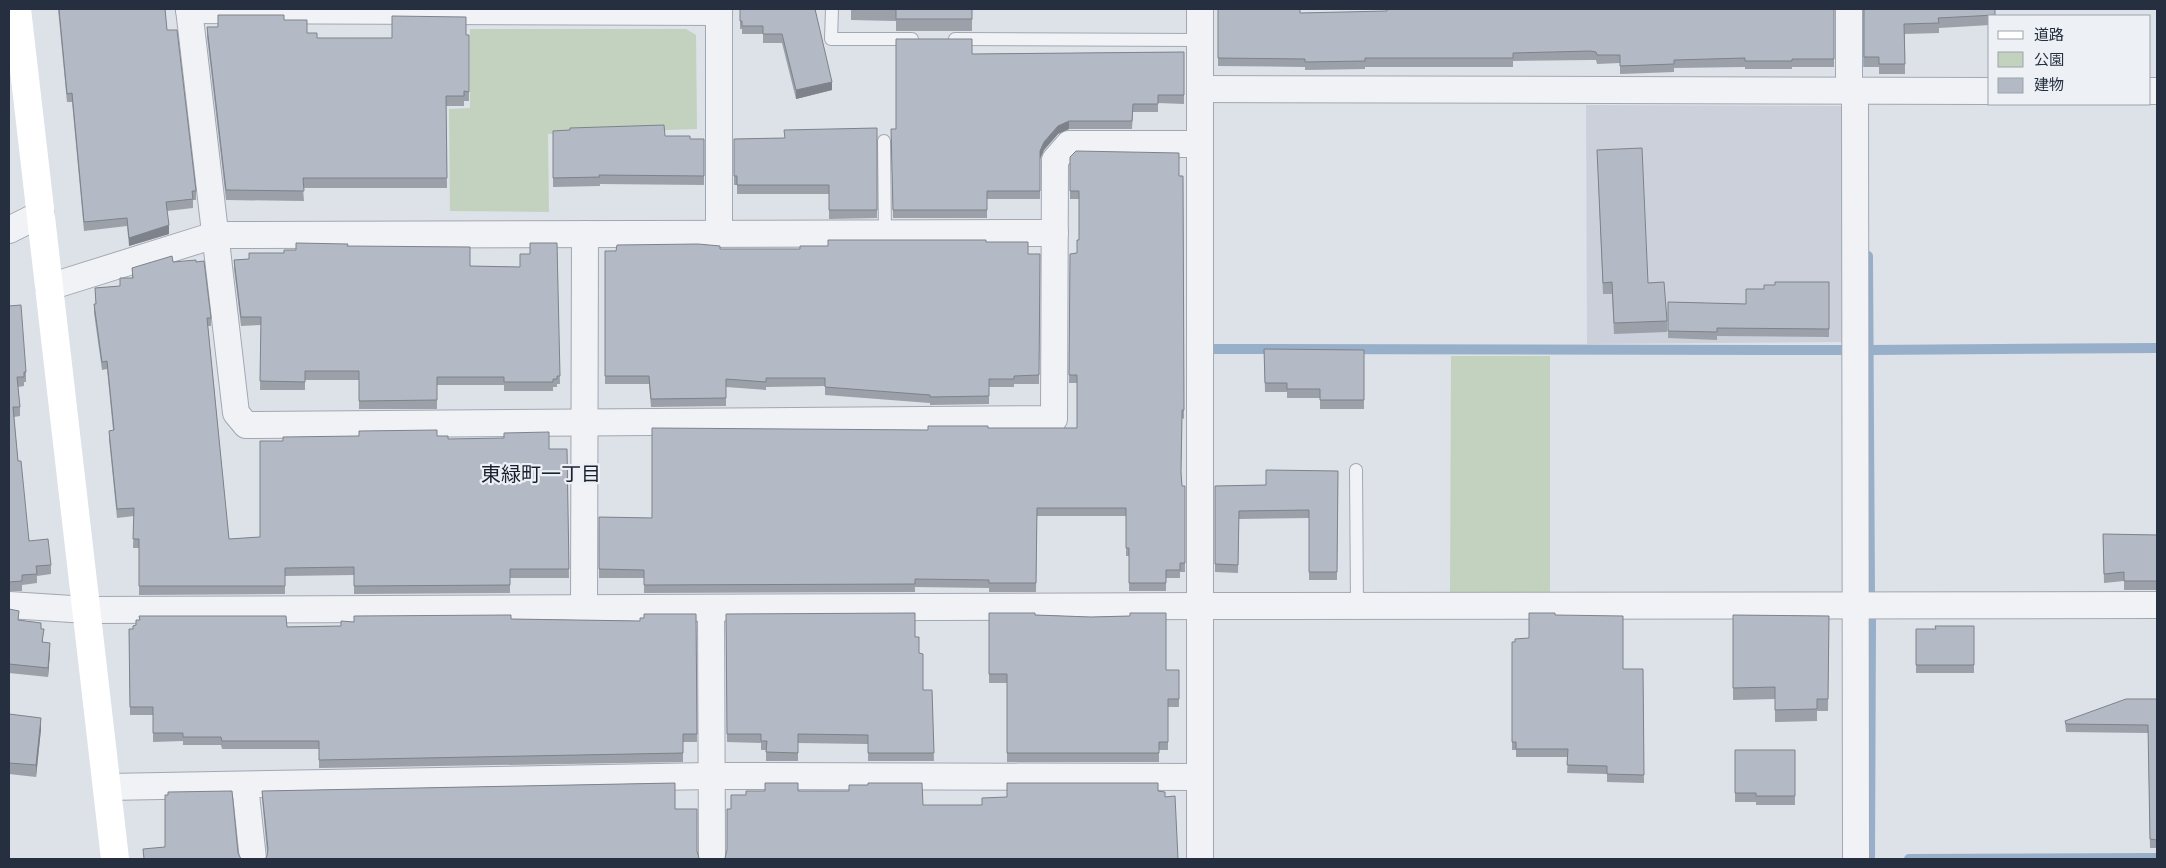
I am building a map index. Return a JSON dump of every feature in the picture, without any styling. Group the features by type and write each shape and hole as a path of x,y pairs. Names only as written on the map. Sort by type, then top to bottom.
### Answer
{"street":[{"path":"17,9 115,859"},
{"path":"719,234 719,10 189,9 236,413 246,425 1054,419 1055,160 1069,144 1200,144"},
{"path":"1200,9 1200,859"},
{"path":"1849,9 1852,91 1856,859"},
{"path":"1200,88 1988,91"},
{"path":"9,230 41,214"},
{"path":"49,287 215,235 1055,233"},
{"path":"584,234 584,609"},
{"path":"9,606 87,610 2157,604"},
{"path":"711,609 712,859"},
{"path":"107,787 711,776 1200,777"},
{"path":"245,785 253,859"}],"lane":[{"path":"832,9 831,39 921,39"},
{"path":"941,39 1200,40"},
{"path":"884,141 885,233"},
{"path":"1356,470 1357,605"}],"shaded area":[{"path":"1586,105 1842,106 1842,342 1587,344"}],"green space":[{"path":"470,29 686,29 696,35 697,129 548,134 549,212 450,211 449,109 470,108"},
{"path":"1451,356 1550,356 1550,596 1450,597"}],"building":[{"path":"59,9 165,9 167,30 177,30 196,191 192,191 193,199 166,202 169,225 129,238 127,218 84,222 72,93 67,94"},
{"path":"740,9 815,9 832,82 796,90 782,34 763,34 763,26 742,26"},
{"path":"896,9 972,9 972,19 896,19"},
{"path":"1218,9 1300,9 1300,13 1387,11 1387,9 1834,9 1834,59 1792,59 1792,61 1745,61 1745,58 1674,60 1674,64 1620,66 1620,55 1597,55 1596,52 1591,51 1513,53 1513,58 1365,58 1365,61 1305,62 1305,59 1218,58"},
{"path":"1864,9 1995,9 1995,15 1938,18 1939,23 1904,24 1905,64 1879,64 1879,57 1864,57"},
{"path":"218,15 284,15 284,20 307,20 307,33 317,33 317,38 392,38 392,16 466,17 466,35 469,35 469,92 464,91 464,96 446,96 447,178 303,178 304,191 226,190 207,27 218,27"},
{"path":"896,39 972,39 972,54 1184,52 1184,95 1158,95 1158,104 1133,104 1132,121 1069,121 1058,126 1044,142 1040,151 1040,191 987,191 987,210 893,210 891,129 896,129"},
{"path":"664,125 665,136 690,136 690,139 704,139 704,176 599,175 600,177 553,178 553,131 570,130 570,128"},
{"path":"877,128 877,210 829,210 829,185 737,185 737,176 734,176 734,139 785,138 784,130"},
{"path":"1642,148 1648,283 1664,282 1667,321 1614,323 1612,282 1603,283 1597,150"},
{"path":"1076,151 1179,153 1179,176 1183,176 1184,410 1182,410 1181,472 1182,486 1185,486 1185,563 1180,563 1180,570 1166,570 1166,583 1129,583 1129,548 1126,548 1126,508 1037,508 1036,583 989,583 989,580 915,579 915,584 644,585 644,570 599,569 599,517 652,518 652,428 928,430 928,426 988,426 988,428 1077,428 1077,375 1069,375 1070,254 1077,253 1077,240 1079,240 1079,191 1070,191 1070,157"},
{"path":"828,240 986,240 986,242 1028,242 1028,254 1040,254 1039,375 1014,376 1014,379 989,379 989,396 930,397 930,395 825,387 825,378 766,378 766,382 726,379 726,398 651,399 649,376 605,376 605,251 616,251 617,245 698,244 720,246 720,249 800,249 800,246 828,246"},
{"path":"296,243 348,244 347,246 470,247 470,266 520,267 520,254 530,254 530,243 557,243 560,376 557,376 557,379 553,379 553,382 504,382 504,377 437,377 437,400 359,401 359,371 305,371 305,382 260,381 261,317 241,317 234,260 249,259 249,253 284,253 284,250 296,250"},
{"path":"172,256 173,262 204,261 211,318 207,318 229,539 260,537 260,441 283,441 283,437 359,436 359,431 437,430 437,436 448,436 448,439 504,438 504,433 549,432 549,449 567,449 569,569 510,569 510,585 354,586 354,567 285,568 285,586 139,586 139,539 133,539 134,508 117,509 109,431 114,430 107,361 102,362 94,304 96,304 95,288 120,286 120,278 133,278 132,268"},
{"path":"1775,282 1829,282 1829,329 1717,328 1717,332 1668,331 1668,302 1746,304 1746,289 1764,289 1764,285 1775,285"},
{"path":"21,305 26,372 24,372 24,377 17,377 20,407 13,407 18,461 21,461 29,541 48,539 51,565 36,566 37,574 22,575 22,581 9,582 9,306"},
{"path":"1264,349 1364,350 1364,400 1320,400 1320,389 1287,389 1287,383 1265,383"},
{"path":"1266,470 1338,471 1337,572 1309,572 1309,510 1239,511 1238,565 1215,564 1215,486 1266,485"},
{"path":"2103,534 2157,535 2157,581 2124,581 2124,572 2104,574"},
{"path":"9,609 19,611 18,620 41,623 41,629 44,629 42,642 50,643 48,668 9,664"},
{"path":"915,613 915,637 919,637 919,653 923,654 923,690 932,690 934,753 868,753 868,735 798,734 798,753 766,752 767,741 761,741 761,734 727,734 726,614"},
{"path":"989,613 1035,613 1035,615 1091,617 1130,616 1130,613 1166,613 1166,670 1179,670 1179,699 1168,699 1168,742 1159,742 1159,753 1007,753 1007,674 989,674"},
{"path":"1529,613 1623,616 1623,669 1643,669 1644,775 1607,774 1607,766 1567,765 1568,749 1516,749 1516,742 1512,742 1512,642 1515,642 1515,639 1529,638"},
{"path":"644,614 696,614 697,734 683,734 683,753 319,760 319,741 222,741 221,737 183,737 183,733 153,733 153,707 130,707 129,629 133,629 133,626 136,625 136,620 140,620 139,616 286,616 287,627 341,626 341,621 354,622 354,616 511,615 511,619 640,621 640,618 644,618"},
{"path":"1733,615 1829,616 1828,699 1817,699 1817,709 1775,710 1775,687 1733,688"},
{"path":"1935,626 1974,626 1974,665 1916,665 1916,629 1936,629"},
{"path":"2126,699 2157,699 2157,840 2150,839 2148,725 2066,724 2065,721"},
{"path":"9,714 41,718 36,765 9,763"},
{"path":"1735,750 1795,750 1795,796 1756,796 1756,793 1735,793"},
{"path":"675,783 675,809 697,809 697,851 700,859 265,859 268,849 262,791"},
{"path":"765,783 798,783 798,791 849,791 849,785 922,783 923,805 982,805 982,798 1007,797 1007,783 1158,783 1158,791 1165,792 1165,797 1175,796 1178,859 724,859 727,850 727,809 731,809 731,795 746,795 746,791 765,791"},
{"path":"232,791 238,853 241,859 144,859 143,849 165,847 165,795 168,795 168,792"}],"waterway":[{"path":"1863,14 1864,62"},
{"path":"1868,256 1870,593"},
{"path":"1869,350 2157,348"},
{"path":"1212,349 1841,350"},
{"path":"1870,859 1871,620"},
{"path":"1909,859 2157,858"}],"district":[{"name":"東緑町一丁目","path":"541,474"}]}
